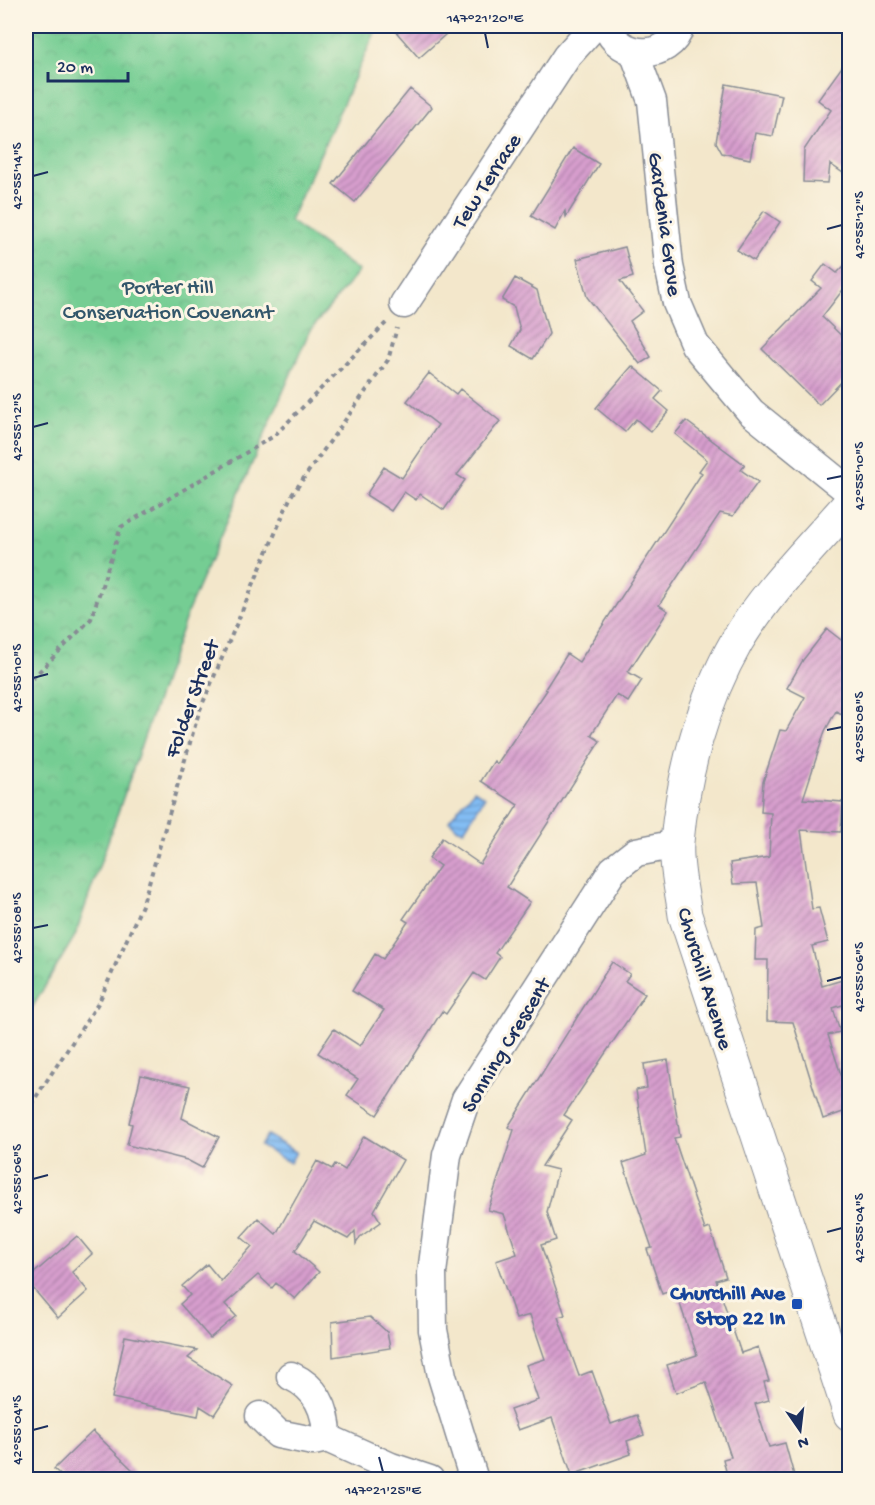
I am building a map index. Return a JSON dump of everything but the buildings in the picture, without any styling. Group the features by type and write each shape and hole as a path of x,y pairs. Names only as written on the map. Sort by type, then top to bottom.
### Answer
{"street":[{"name":"Tew Terrace","path":"404,304 567,56 612,35 655,52 672,36"},
{"name":"Gardenia Grove","path":"612,35 652,101"},
{"name":"Gardenia Grove","path":"672,36 652,101 669,266 677,303 695,345 751,412 849,492"},
{"name":"Churchill Avenue","path":"849,502 773,592 738,641 713,690 690,764 677,844 685,915 849,1414"},
{"name":"Sonning Crescent","path":"474,1479 442,1376 433,1330 432,1273 447,1155 466,1099 613,870 636,852 677,844"},
{"path":"291,1376 307,1383 320,1402 327,1438"},
{"path":"260,1416 278,1434 313,1441 327,1438 391,1467 430,1479"}],"path":[{"path":"26,685 91,619 121,527 274,436 404,304"},
{"name":"Folder Street","path":"26,1112 99,1002 143,903 199,712 291,496 388,360 404,304"}],"green space":[{"name":"Porter Hill Conservation Covenant","path":"26,26 378,26 290,221 359,271 309,332 188,611 75,936 26,1018"}],"water":[{"path":"474,790 485,797 464,830 458,829 449,820"},
{"path":"267,1135 296,1152 290,1163 260,1146"}],"place":[{"name":"Churchill Ave Stop 22 In","path":"797,1304"}]}
